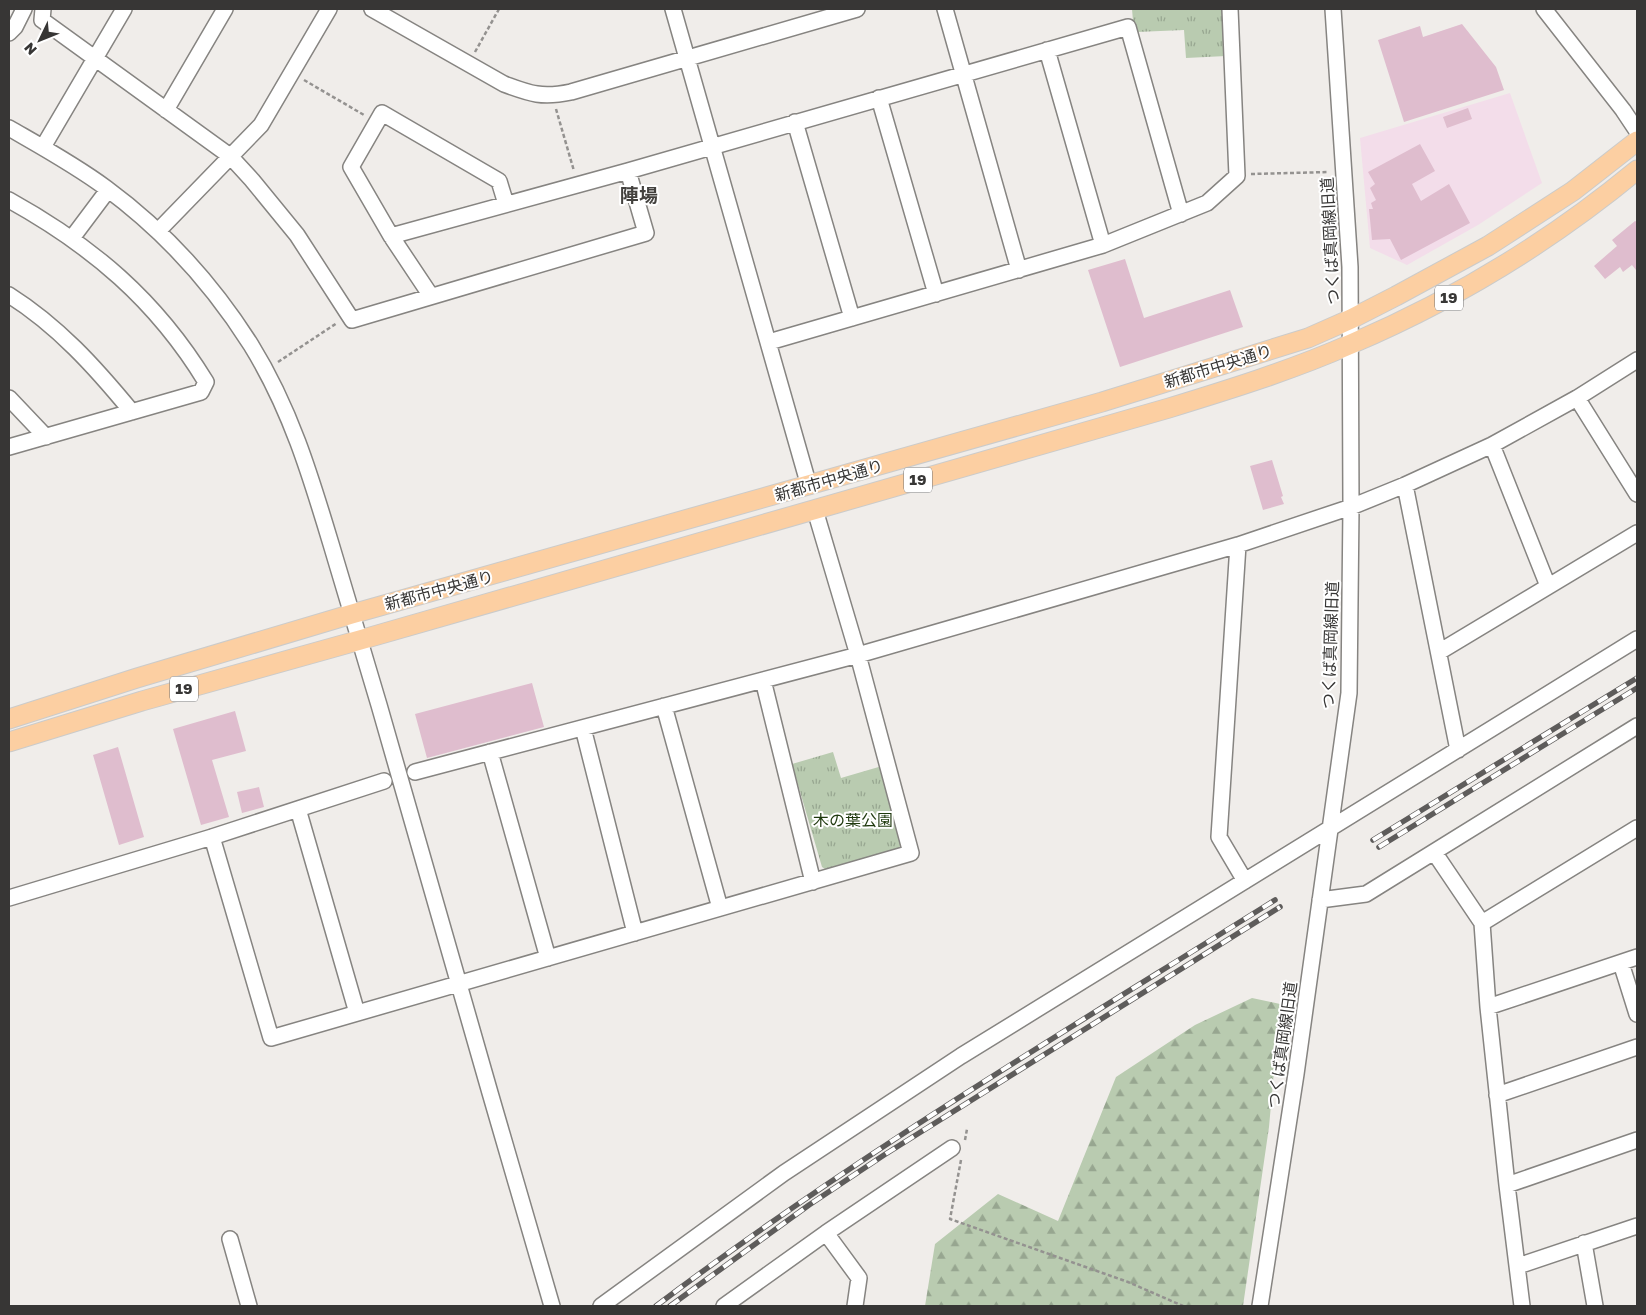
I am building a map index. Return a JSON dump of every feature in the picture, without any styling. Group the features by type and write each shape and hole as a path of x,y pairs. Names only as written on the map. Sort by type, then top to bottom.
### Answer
{"main road":[{"name":"新都市中央通り","path":"9,719 352,614 1102,402 1308,338 1396,296 1488,246 1573,191 1637,141"},
{"name":"新都市中央通り","path":"9,742 142,701 815,510 1170,408 1243,385 1351,344 1459,292 1580,215 1637,170"}],"street":[{"path":"9,33 24,9"},
{"path":"43,9 42,20 230,156 297,235 352,320 646,233 628,171"},
{"path":"43,147 124,9"},
{"path":"166,110 225,9"},
{"path":"158,231 261,124 329,9"},
{"path":"372,9 504,84 526,93 552,96 857,9"},
{"path":"673,9 809,486"},
{"path":"944,9 1019,270"},
{"path":"769,342 1103,245 1207,203 1236,176 1230,9"},
{"name":"つくば真岡線旧道","path":"1260,1306 1296,1074 1349,693 1351,507 1350,267 1333,9"},
{"path":"1551,12 1637,131"},
{"path":"391,236 628,171 1128,27 1181,214"},
{"path":"1047,50 1103,245"},
{"path":"879,98 936,294"},
{"path":"431,296 391,236 351,167 382,113 499,181 506,204"},
{"path":"795,122 852,318"},
{"path":"9,128 43,147 108,190 158,231 193,268 223,305 253,350 281,401 307,464 360,640 552,1306"},
{"path":"72,238 108,190"},
{"path":"9,200 72,238 114,272 176,337 206,382 202,392 9,447"},
{"path":"9,295 50,324 73,345 132,412"},
{"path":"415,772 858,655 1238,546 1351,507 1405,485 1492,445 1577,398 1637,360"},
{"path":"9,398 46,437"},
{"path":"1577,398 1637,494"},
{"path":"1492,445 1548,586"},
{"path":"1405,485 1458,750"},
{"path":"212,837 271,1038 910,854 858,655 815,510"},
{"path":"1439,652 1637,533"},
{"path":"1238,546 1219,838 1245,881"},
{"path":"601,1306 784,1173 969,1051 1637,639"},
{"path":"763,680 813,882"},
{"path":"664,706 720,908"},
{"path":"1320,900 1366,894 1637,726"},
{"path":"583,728 635,933"},
{"path":"490,752 548,958"},
{"path":"9,898 212,837 384,781"},
{"path":"298,809 357,1013"},
{"path":"1482,922 1637,828"},
{"path":"1434,852 1482,922 1497,1095 1522,1306"},
{"path":"1488,1007 1637,957"},
{"path":"1621,963 1637,1014"},
{"path":"1497,1095 1637,1047"},
{"path":"1507,1185 1637,1140"},
{"path":"724,1306 826,1233 959,1150"},
{"path":"1518,1266 1584,1243 1636,1230"},
{"path":"826,1233 859,1278 855,1306"},
{"path":"230,1239 249,1306"},
{"path":"1584,1243 1595,1306"}],"path":[{"path":"468,64 499,9"},
{"path":"292,73 376,122"},
{"path":"552,96 578,184"},
{"path":"1248,174 1329,172"},
{"path":"278,362 350,316"},
{"path":"967,1129 959,1150 950,1219 1128,1282 1184,1306"}],"shaded area":[{"path":"1510,93 1542,183 1478,225 1407,265 1370,248 1360,138"}],"green space":[{"path":"1132,9 1224,9 1226,56 1186,58 1184,30 1137,32 1133,21"},
{"name":"木の葉公園","path":"833,752 841,778 882,766 904,844 900,851 828,871 822,867 792,764"},
{"path":"1252,998 1280,1004 1269,1127 1243,1306 925,1306 935,1244 998,1194 1058,1221 1116,1077 1195,1025"}],"building":[{"path":"1462,24 1496,67 1504,90 1404,122 1378,40 1420,26 1423,37"},
{"path":"1468,108 1472,119 1447,128 1443,117"},
{"path":"1420,144 1435,171 1412,184 1421,201 1449,184 1470,223 1401,260 1390,239 1372,240 1369,209 1373,209 1371,203 1376,200 1370,188 1375,184 1368,172"},
{"path":"1635,221 1637,222 1637,269 1632,265 1623,272 1620,267 1605,279 1594,266 1617,246 1612,240"},
{"path":"1125,259 1144,318 1230,290 1243,327 1120,367 1088,270"},
{"path":"1272,460 1284,504 1263,510 1250,466"},
{"path":"532,683 544,727 427,758 415,714"},
{"path":"235,711 246,751 212,760 229,817 201,825 173,729"},
{"path":"118,747 144,837 119,845 93,755"},
{"path":"259,787 264,807 242,813 237,792"}],"railway":[{"path":"1373,840 1637,678"},
{"path":"1379,847 1637,688"},
{"path":"656,1306 806,1198 883,1147 961,1096 1275,900"},
{"path":"670,1306 809,1205 884,1155 1280,907"}],"district":[{"name":"陣場","path":"639,195"}]}
